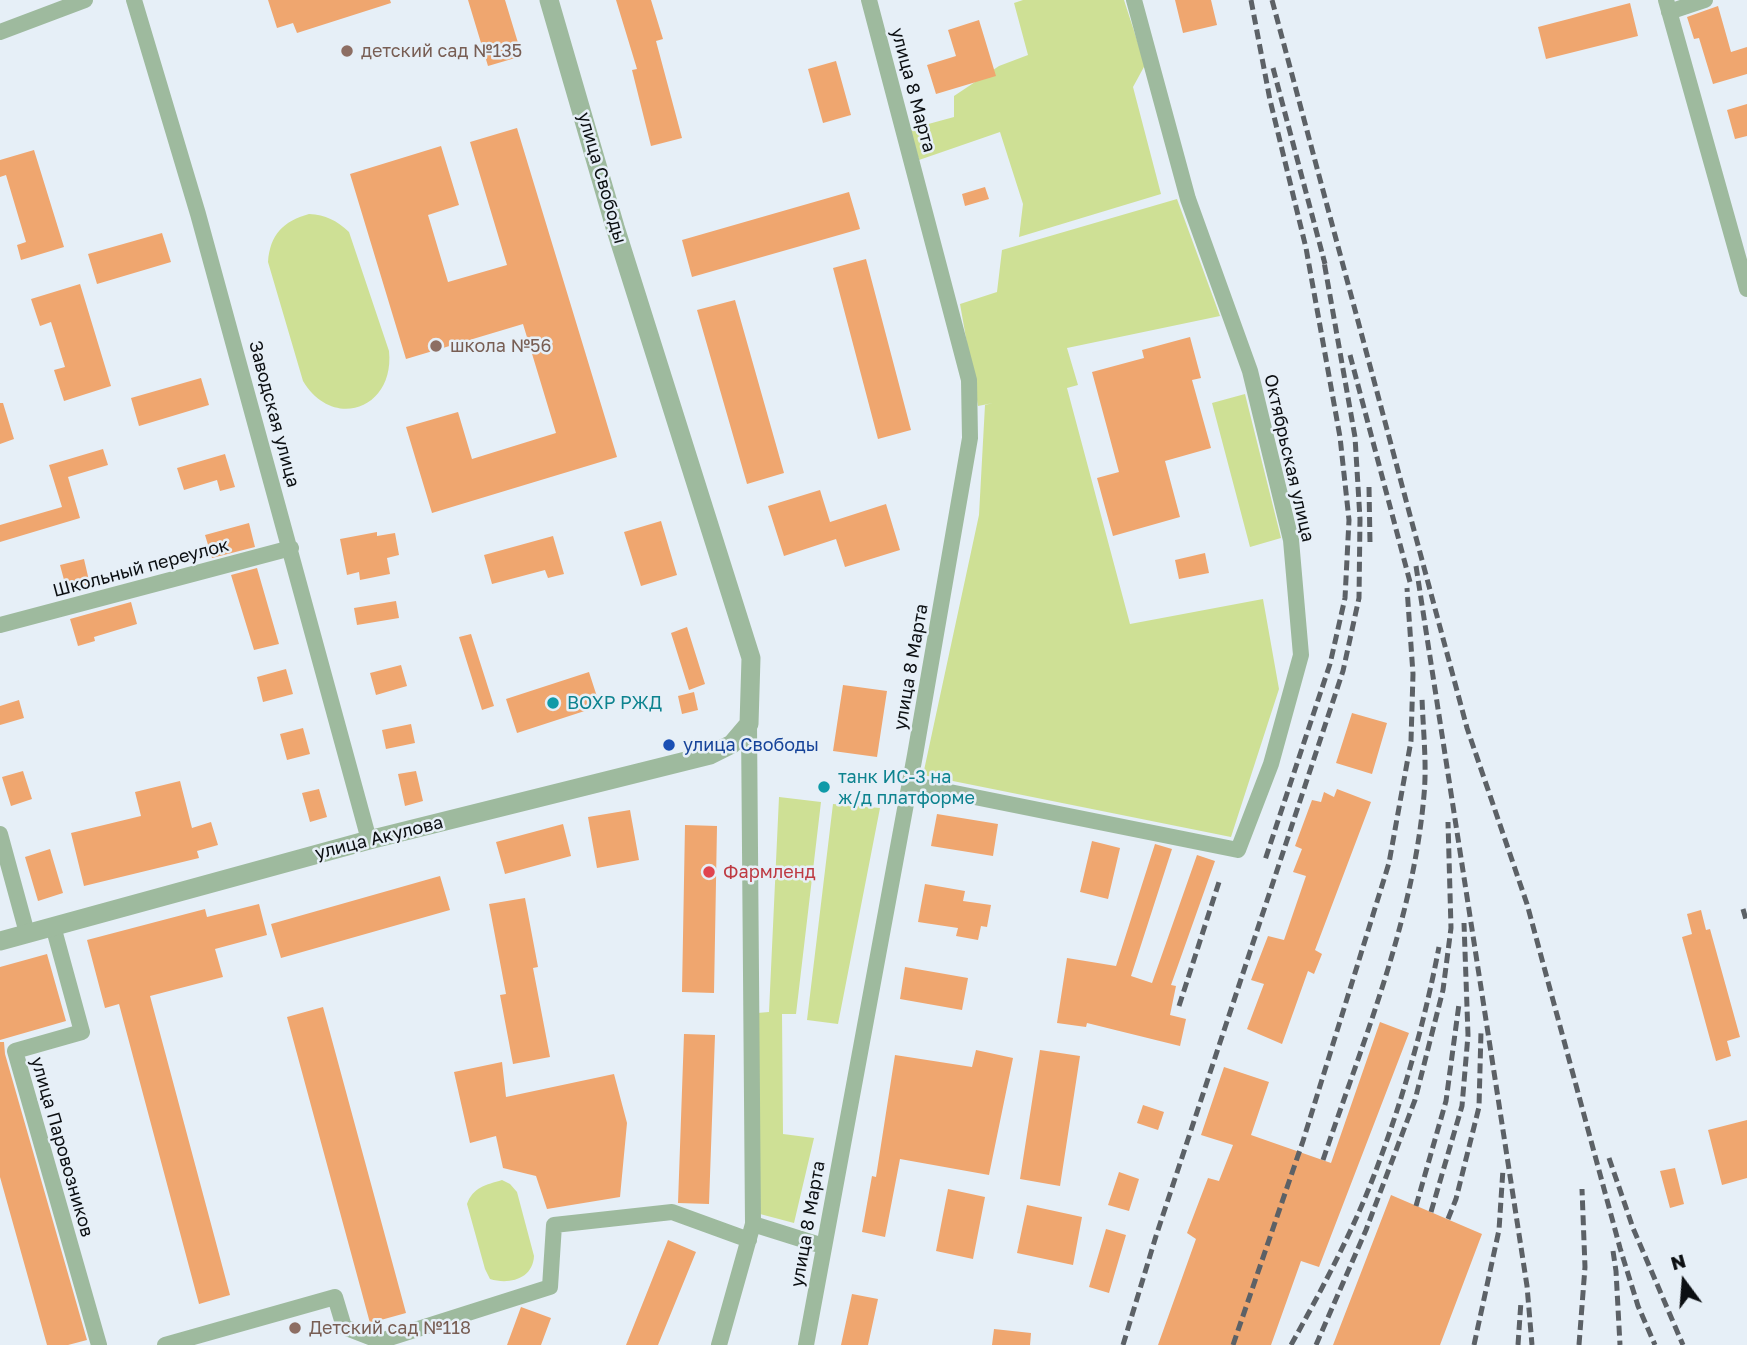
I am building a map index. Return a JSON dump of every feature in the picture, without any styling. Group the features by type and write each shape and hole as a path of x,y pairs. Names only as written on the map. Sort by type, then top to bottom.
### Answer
{"street":[{"path":"0,32 85,0"},
{"name":"Заводская улица","path":"134,0 198,214 369,840"},
{"name":"улица Свободы","path":"549,0 615,227 751,658 751,1232 719,1345"},
{"name":"улица 8 Марта","path":"806,1345 910,784 970,438 969,380 869,0"},
{"name":"Октябрьская улица","path":"910,784 1238,850 1271,764 1301,655 1291,540 1250,371 1188,199 1134,0"},
{"path":"1705,0 1668,6 1747,289"},
{"name":"Школьный переулок","path":"0,625 291,548"},
{"name":"улица Акулова","path":"0,941 369,840 710,755 732,744 750,724"},
{"path":"0,834 27,933"},
{"name":"улица Паровозников","path":"53,926 82,1032 15,1051 99,1345"},
{"path":"165,1345 335,1297 344,1327 380,1341 550,1287 554,1224 672,1212 751,1232 823,1246"}],"green space":[{"path":"1023,0 1124,0 1145,65 1133,87 1161,194 1019,237 1023,204 1000,132 919,160 910,129 954,117 954,96 999,66 1028,55 1014,3"},
{"path":"1177,199 1220,316 1067,348 1078,385 1067,388 1130,624 1263,599 1279,689 1231,837 923,775 979,515 985,405 993,403 978,406 960,304 997,292 1002,250"},
{"path":"309,214 330,219 349,232 389,351 388,371 382,387 372,399 360,406 345,409 330,406 316,396 303,381 268,262 272,244 280,230"},
{"path":"1245,394 1281,538 1250,547 1212,403"},
{"path":"779,797 821,802 796,1014 782,1014 783,1134 814,1138 794,1223 760,1214 757,1013 769,1012"},
{"path":"833,804 880,808 838,1024 807,1020"},
{"path":"502,1180 517,1192 534,1256 533,1264 525,1275 512,1280 497,1281 490,1279 485,1269 467,1204 476,1190"}],"building":[{"path":"268,0 390,0 391,3 297,33 293,23 277,28"},
{"path":"468,0 505,0 522,56 488,66"},
{"path":"616,0 651,0 663,39 656,41 682,138 651,146 632,70 637,69"},
{"path":"1175,0 1211,0 1217,25 1183,33"},
{"path":"1630,3 1638,36 1546,59 1538,27"},
{"path":"1718,6 1731,52 1747,47 1747,74 1713,84 1699,38 1694,39 1687,17"},
{"path":"979,20 996,76 936,94 927,65 956,56 948,30"},
{"path":"836,61 851,115 823,123 808,69"},
{"path":"1747,104 1747,136 1735,139 1727,110"},
{"path":"517,128 617,457 432,513 406,427 458,412 472,459 556,433 523,324 406,359 350,174 441,146 459,205 428,215 448,282 507,265 470,142"},
{"path":"34,150 64,247 21,260 17,245 26,242 6,175 0,177 0,160"},
{"path":"985,187 989,199 965,206 962,194"},
{"path":"849,192 860,229 692,277 682,240"},
{"path":"162,233 171,262 97,284 88,254"},
{"path":"866,259 911,430 878,439 833,268"},
{"path":"80,284 111,386 64,401 54,370 65,367 51,322 40,326 31,299"},
{"path":"735,300 784,473 747,484 697,310"},
{"path":"1190,337 1201,378 1192,380 1211,448 1165,461 1180,517 1113,536 1097,478 1119,472 1092,372 1144,358 1142,350"},
{"path":"201,378 209,405 139,426 131,398"},
{"path":"0,403 3,403 14,439 0,444"},
{"path":"103,449 108,465 68,477 80,518 0,542 0,525 62,507 49,465"},
{"path":"225,454 235,487 220,491 217,480 184,490 177,468"},
{"path":"820,490 830,522 886,504 900,550 845,567 836,539 784,556 768,506"},
{"path":"661,521 677,575 641,586 624,532"},
{"path":"249,523 255,547 212,558 205,535"},
{"path":"377,532 377,536 395,533 399,555 387,558 390,574 360,580 359,572 347,575 340,539"},
{"path":"553,536 564,574 548,578 545,570 492,584 484,555"},
{"path":"1205,553 1209,573 1179,579 1175,560"},
{"path":"84,559 90,585 67,591 60,565"},
{"path":"257,568 279,644 254,650 231,575"},
{"path":"396,601 399,618 357,625 354,608"},
{"path":"131,602 137,624 94,637 95,641 78,646 70,619"},
{"path":"687,627 705,684 689,690 671,633"},
{"path":"471,634 494,706 482,710 459,637"},
{"path":"401,665 407,686 376,695 370,673"},
{"path":"286,669 293,694 263,702 257,677"},
{"name":"ВОХР РЖД","path":"589,672 600,706 517,733 506,699"},
{"path":"843,685 887,691 877,757 833,751"},
{"path":"694,692 698,710 682,714 678,696"},
{"path":"19,700 24,718 0,725 0,706"},
{"path":"1352,713 1387,723 1372,774 1336,763"},
{"path":"411,724 415,743 386,749 382,730"},
{"path":"303,728 310,754 287,760 280,734"},
{"path":"23,771 32,799 11,806 2,777"},
{"path":"416,771 423,801 405,806 398,774"},
{"path":"180,781 192,828 211,822 218,845 197,851 199,858 84,886 71,833 141,816 135,792"},
{"path":"319,789 327,817 310,822 302,793"},
{"path":"1337,789 1371,802 1315,950 1322,954 1314,974 1308,971 1282,1044 1247,1029 1264,984 1251,980 1268,936 1284,940 1306,876 1293,872 1302,849 1295,846 1312,800 1321,802 1324,792 1334,797"},
{"path":"630,810 639,860 597,868 588,817"},
{"path":"937,814 998,824 993,856 931,846"},
{"path":"563,824 571,856 505,874 496,842"},
{"path":"685,825 717,826 714,993 682,992"},
{"path":"1092,841 1120,848 1108,899 1080,892"},
{"path":"1155,844 1172,849 1131,976 1152,983 1197,855 1215,861 1171,985 1176,986 1170,1015 1186,1019 1180,1046 1087,1023 1086,1027 1057,1023 1067,958 1116,966"},
{"path":"50,849 63,893 38,901 25,857"},
{"path":"440,876 450,910 281,958 271,924"},
{"path":"925,884 965,891 963,901 991,905 987,927 981,926 978,940 956,936 958,928 918,922"},
{"path":"525,898 538,967 533,968 550,1057 513,1064 500,995 506,994 489,904"},
{"path":"259,904 267,935 215,949 223,977 150,996 230,1295 199,1304 119,1004 105,1008 87,940 205,909 207,917"},
{"path":"1701,910 1706,930 1710,929 1740,1037 1727,1041 1731,1056 1716,1061 1682,937 1692,934 1687,914"},
{"path":"47,954 66,1021 0,1040 0,967"},
{"path":"905,967 968,978 962,1010 900,999"},
{"path":"323,1007 406,1313 370,1323 287,1017"},
{"path":"1380,1022 1409,1033 1319,1267 1301,1261 1271,1345 1158,1345 1196,1239 1187,1233 1208,1178 1219,1181 1233,1145 1201,1135 1224,1067 1269,1082 1251,1135 1331,1163"},
{"path":"684,1034 715,1035 709,1204 678,1203"},
{"path":"0,1042 4,1042 5,1054 87,1340 68,1345 47,1345 0,1177"},
{"path":"976,1050 1013,1058 989,1175 900,1159 885,1237 862,1232 872,1176 876,1177 895,1055 972,1067"},
{"path":"1040,1050 1080,1056 1060,1186 1020,1179"},
{"path":"502,1062 506,1097 614,1074 627,1123 620,1197 547,1209 536,1176 503,1168 496,1136 470,1143 454,1072"},
{"path":"1143,1105 1164,1112 1158,1130 1137,1123"},
{"path":"1747,1120 1747,1178 1722,1185 1708,1130"},
{"path":"1675,1168 1684,1204 1670,1208 1660,1171"},
{"path":"1119,1172 1139,1179 1129,1211 1108,1205"},
{"path":"948,1189 985,1197 973,1259 936,1251"},
{"path":"1391,1195 1482,1234 1440,1345 1333,1345"},
{"path":"1027,1205 1082,1217 1073,1265 1017,1253"},
{"path":"1106,1229 1126,1235 1109,1293 1089,1287"},
{"path":"668,1240 696,1252 658,1345 626,1345"},
{"path":"852,1294 878,1299 868,1345 841,1345"},
{"path":"521,1307 551,1318 541,1345 507,1345"},
{"path":"994,1329 1031,1333 1030,1345 992,1345"}],"railway":[{"path":"1251,0 1270,100 1306,248 1340,437 1349,520 1345,598 1330,664 1264,863"},
{"path":"1272,0 1467,728 1527,904 1620,1248 1638,1306 1655,1345"},
{"path":"1273,68 1325,264"},
{"path":"1123,1345 1156,1236 1343,671 1359,598 1360,519 1355,437 1323,256"},
{"path":"1350,355 1410,582"},
{"path":"1369,487 1370,543"},
{"path":"1416,566 1527,1286 1532,1345"},
{"path":"1233,1345 1303,1141 1389,863 1411,741 1413,674 1407,588"},
{"path":"1323,1160 1370,1026 1409,889 1425,783 1422,698"},
{"path":"1316,1345 1366,1230 1415,1100 1443,990 1451,928 1448,822"},
{"path":"1179,1006 1220,879"},
{"path":"1743,909 1747,923"},
{"path":"1431,1212 1462,1106 1468,1035 1464,923"},
{"path":"1291,1345 1345,1242 1384,1150 1411,1064 1439,947"},
{"path":"1416,1206 1446,1101 1459,1004"},
{"path":"1448,1219 1456,1199 1479,1107 1481,1031"},
{"path":"1609,1158 1633,1228 1683,1345"},
{"path":"1474,1345 1499,1230 1503,1169"},
{"path":"1579,1345 1585,1267 1582,1189"},
{"path":"1613,1251 1620,1345"},
{"path":"1518,1345 1521,1301"}],"place":[{"name":"детский сад №135","path":"347,51"},
{"name":"школа №56","path":"436,346"},
{"name":"ВОХР РЖД","path":"553,703"},
{"name":"улица Свободы","path":"669,745"},
{"name":"танк ИС-3 на ж/д платформе","path":"824,787"},
{"name":"Фармленд","path":"709,872"},
{"name":"Детский сад №118","path":"295,1328"}]}
